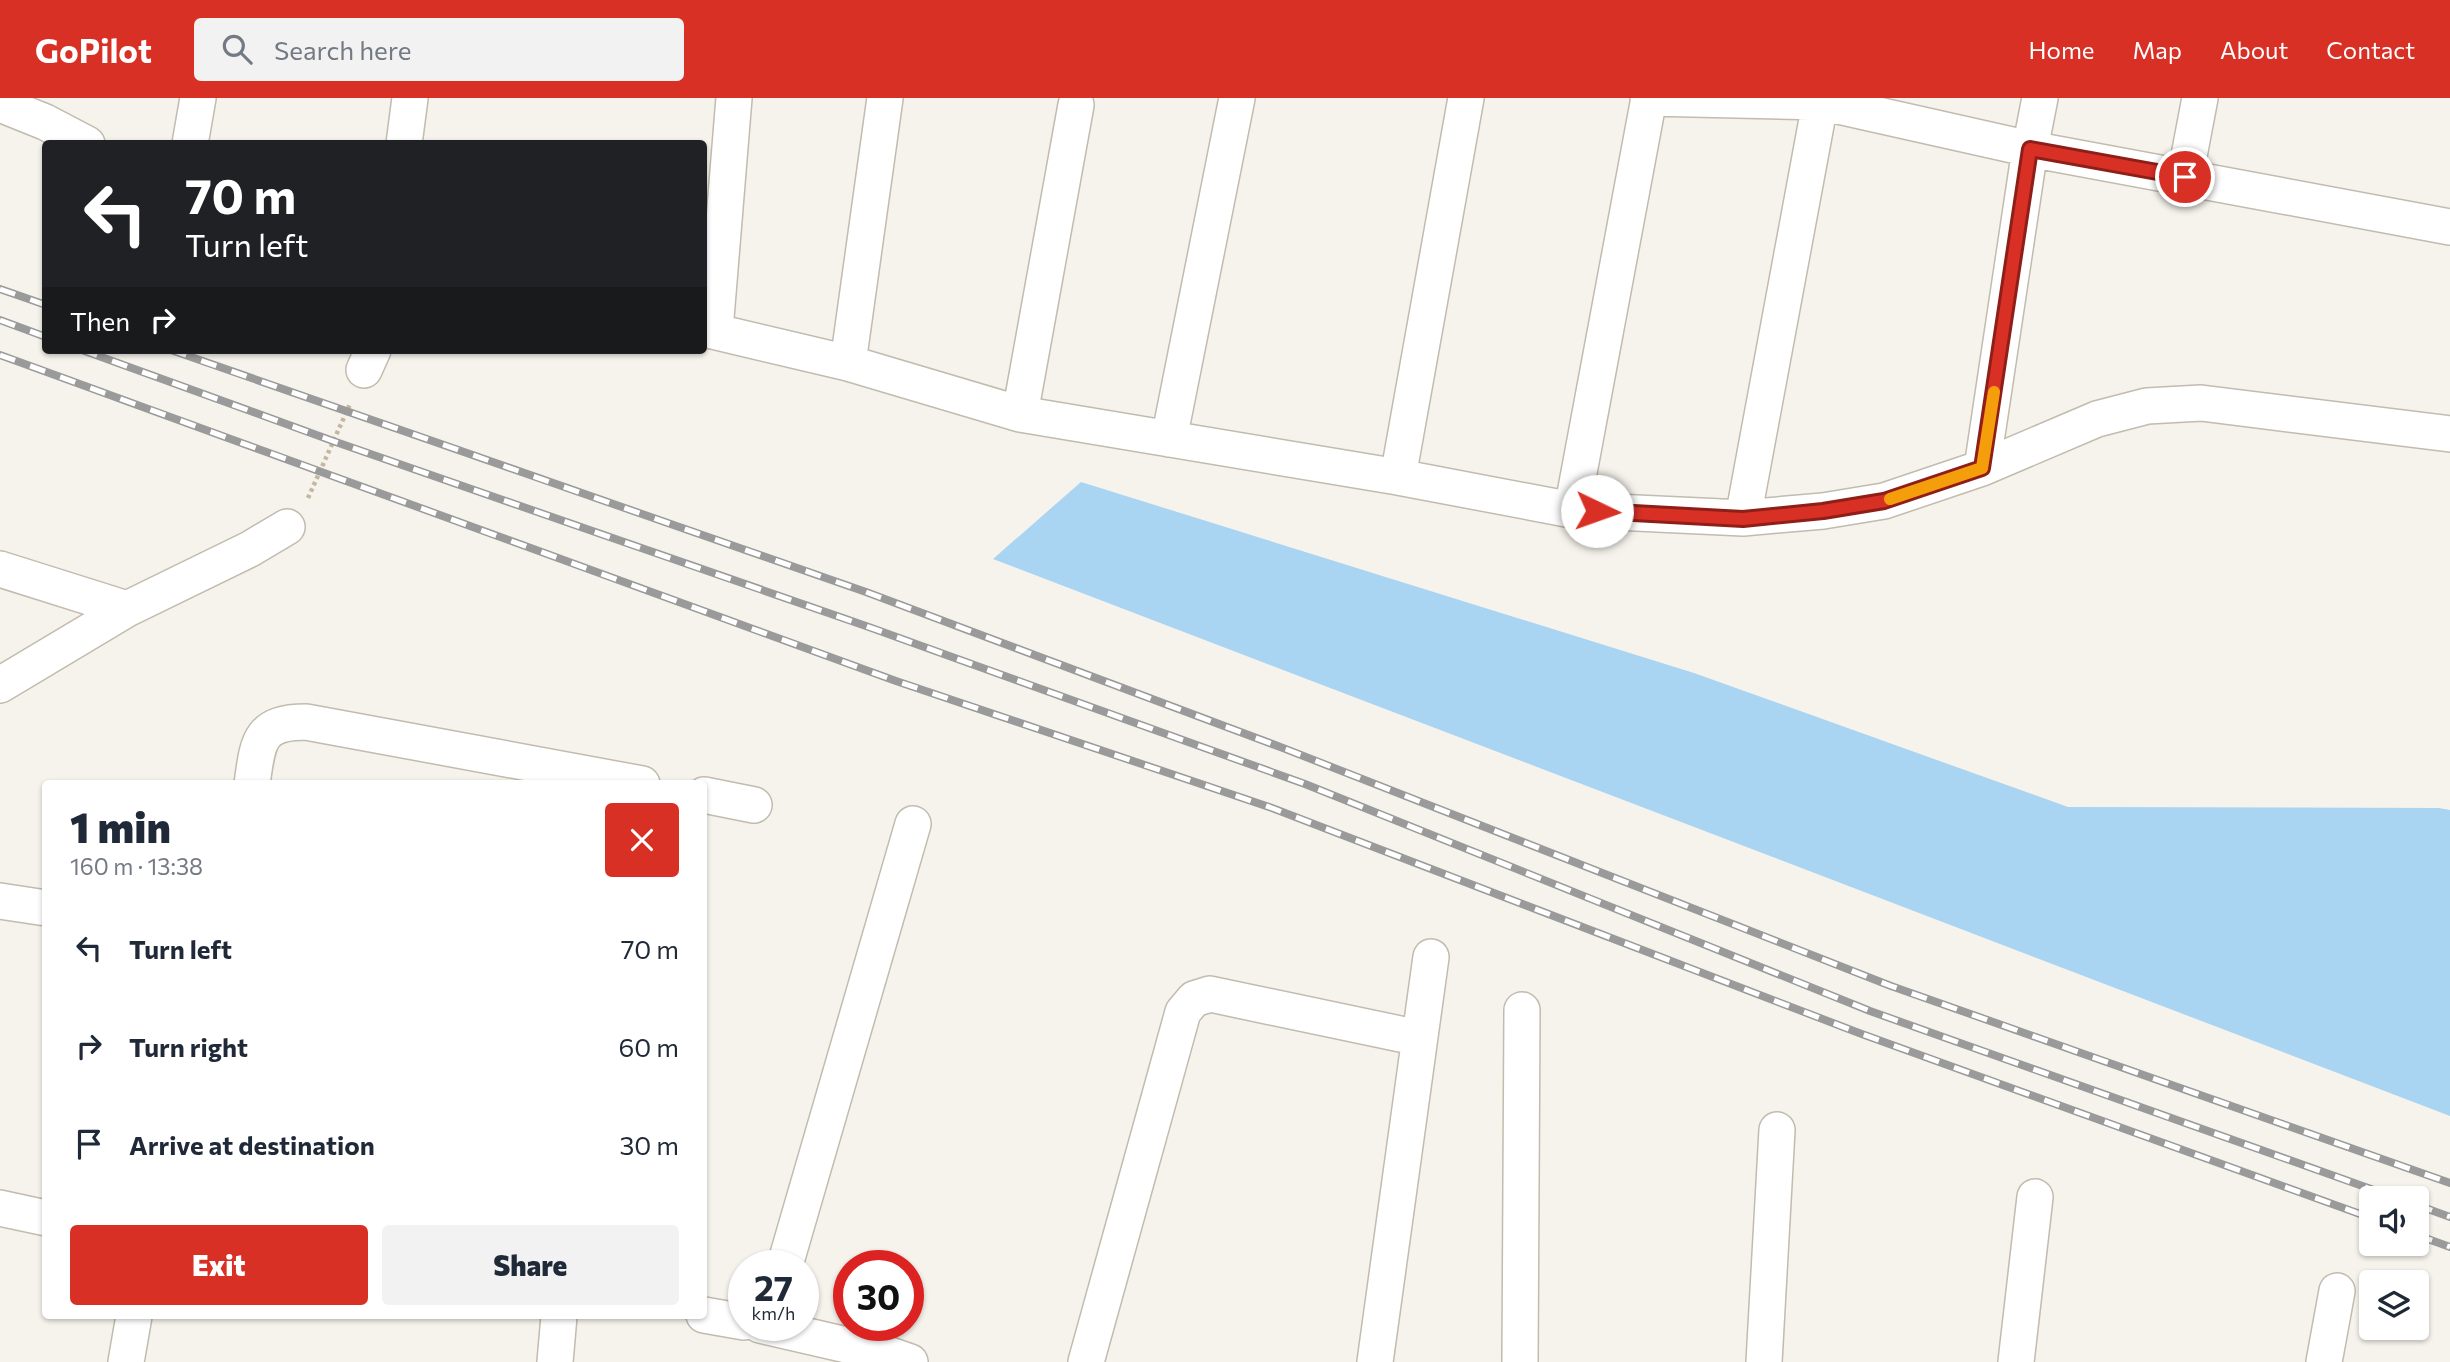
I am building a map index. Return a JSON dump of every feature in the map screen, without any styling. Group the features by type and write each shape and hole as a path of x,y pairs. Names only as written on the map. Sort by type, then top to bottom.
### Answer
{"street":[{"path":"191,140 198,98"},
{"path":"405,140 410,98"},
{"path":"734,98 709,330 848,363 1020,414 1572,509 1743,519 1823,511 1884,501 1982,468 2096,419 2161,405 2201,403 2450,434"},
{"path":"848,363 885,98"},
{"path":"1169,439 1237,98"},
{"path":"1398,477 1466,98"},
{"path":"1572,509 1649,98 1821,100 2030,149 2450,227"},
{"path":"1982,468 2040,98"},
{"path":"2185,177 2200,98"},
{"path":"1743,519 1821,100"},
{"path":"0,104 45,122 79,140"},
{"path":"1020,414 1076,105"},
{"path":"0,685 127,609 250,549 287,527"},
{"path":"0,569 127,609"},
{"path":"253,780 256,756 263,737 273,726 288,722 306,722 620,780"},
{"path":"707,796 754,804"},
{"path":"789,1250 913,824"},
{"path":"0,901 42,907"},
{"path":"1375,1362 1431,957"},
{"path":"1086,1362 1183,1012 1194,999 1210,994 1419,1038"},
{"path":"1520,1362 1522,1010"},
{"path":"1764,1362 1777,1130"},
{"path":"2015,1362 2035,1197"},
{"path":"0,1208 42,1217"},
{"path":"2324,1362 2337,1291"},
{"path":"707,1315 728,1319"},
{"path":"126,1362 133,1319"},
{"path":"555,1362 559,1319"},
{"path":"819,1340 896,1360"}],"path":[{"path":"287,527 307,499 369,360"}],"water":[{"path":"1081,482 1694,673 2068,807 2450,810 2450,1116 993,559"}],"railway":[{"path":"0,289 42,304"},
{"path":"0,320 42,336"},
{"path":"93,354 333,441 866,626 1305,784 1870,1011 2362,1186"},
{"path":"182,354 866,592 1283,748 1891,986 2450,1183"},
{"path":"0,355 896,681 1272,808 1859,1033 2359,1214"},
{"path":"2429,1209 2450,1217"},
{"path":"2429,1239 2450,1247"}],"slow traffic":[{"path":"1890,499 1982,468 1994,392"}],"route":[{"path":"1597,511 1743,519 1823,511 1884,501 1982,468 2030,149 2185,177"}]}
